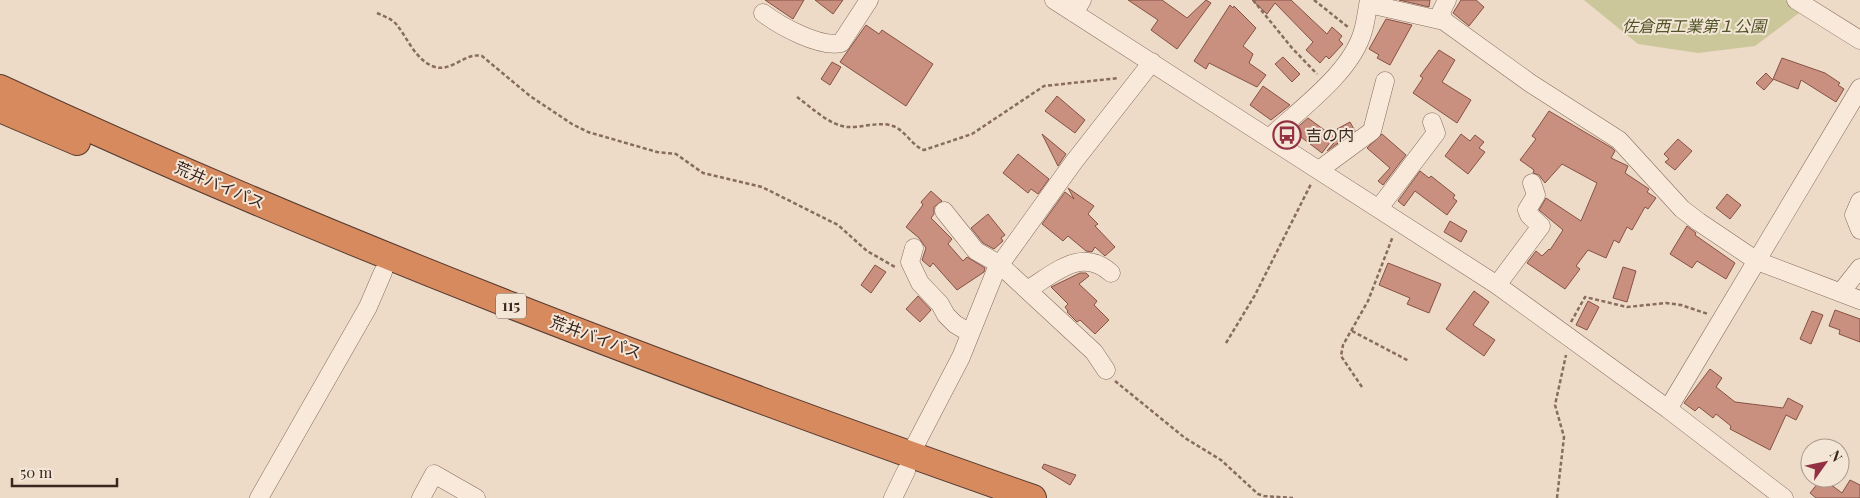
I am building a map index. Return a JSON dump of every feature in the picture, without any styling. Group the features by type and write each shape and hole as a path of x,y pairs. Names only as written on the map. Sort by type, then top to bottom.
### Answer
{"highway":[{"name":"荒井バイパス","path":"0,88 194,174 439,277 766,403 908,462 980,498"},
{"name":"荒井バイパス","path":"0,109 383,272 590,354 908,462 1033,498"}],"street":[{"path":"1054,0 1078,6 1148,67 1269,138 1497,285 1668,409 1784,498"},
{"path":"1444,22 1442,12 1447,0"},
{"path":"1796,0 1860,40"},
{"path":"1269,138 1327,84 1353,53 1361,36 1369,2 1444,22 1530,83 1619,140 1682,209 1757,261 1860,300"},
{"path":"763,13 775,22 815,41 832,45 841,43 861,4"},
{"path":"893,498 908,462 961,357 999,264 1073,163 1148,67"},
{"path":"1319,170 1372,131 1385,81"},
{"path":"1668,409 1860,88"},
{"path":"1380,208 1436,133 1432,122"},
{"path":"1497,285 1541,226 1529,215 1527,210 1536,195 1532,184"},
{"path":"1860,201 1854,215 1860,230"},
{"path":"944,211 976,251 999,264 1094,352 1106,370"},
{"path":"914,248 910,262 920,283 940,304 946,315 970,333"},
{"path":"1027,290 1072,263 1084,260 1105,267 1111,273"},
{"path":"1841,292 1860,268"},
{"path":"259,498 368,307 383,272"},
{"path":"421,498 434,474 476,498"}],"path":[{"path":"1253,0 1292,48 1327,84"},
{"path":"1314,0 1361,36"},
{"path":"377,13 396,24 419,57 434,67 445,68 468,57 482,56 524,92 572,124 588,132 657,152 676,154 703,173 762,187 838,225 868,251 900,270 913,270"},
{"path":"797,97 836,124 846,127 894,126 912,144 924,150 972,134 1049,84 1114,80 1148,67"},
{"path":"1226,343 1255,295 1319,170"},
{"path":"1362,387 1341,356 1343,345 1368,301 1399,222"},
{"path":"1558,498 1564,437 1555,405 1568,336 1585,297 1627,307 1666,304 1680,305 1722,318"},
{"path":"1352,331 1409,361"},
{"path":"1106,370 1118,384 1185,438 1222,460 1258,494 1293,498"}],"green space":[{"name":"佐倉西工業第１公園","path":"1584,0 1785,0 1799,9 1799,13 1755,46 1698,53 1638,44"}],"building":[{"path":"765,0 804,0 793,19"},
{"path":"815,0 843,0 833,14"},
{"path":"1128,0 1162,0 1187,18 1206,0 1211,3 1177,49 1151,30 1158,20"},
{"path":"1252,0 1291,0 1327,34 1332,27 1342,36 1339,40 1343,44 1329,59 1326,56 1320,63 1306,50 1313,42 1275,3 1267,14"},
{"path":"1399,0 1430,0 1429,7"},
{"path":"1461,0 1476,0 1484,7 1469,26 1453,13"},
{"path":"1230,5 1233,8 1234,6 1256,28 1243,46 1253,54 1249,63 1266,75 1257,87 1209,63 1206,69 1194,61"},
{"path":"1386,19 1412,25 1390,65 1377,58 1379,55 1369,49"},
{"path":"866,25 879,34 882,30 933,64 906,106 840,62"},
{"path":"1439,50 1455,60 1442,82 1471,100 1457,123 1413,93 1423,78 1420,76"},
{"path":"1283,57 1300,74 1292,82 1275,64"},
{"path":"1782,58 1825,73 1840,83 1838,85 1844,89 1836,102 1801,80 1798,89 1773,79"},
{"path":"832,62 841,67 830,85 821,79"},
{"path":"1766,73 1773,80 1764,90 1756,83"},
{"path":"1263,86 1290,105 1271,120 1250,105"},
{"path":"1057,96 1085,120 1075,133 1045,111"},
{"path":"1549,111 1612,148 1615,151 1611,158 1628,166 1625,173 1649,189 1647,192 1656,198 1648,209 1645,207 1632,230 1627,227 1619,243 1614,240 1606,258 1588,250 1576,266 1580,269 1565,289 1527,263 1536,251 1542,256 1550,250 1563,230 1539,210 1546,198 1581,221 1597,183 1562,164 1545,183 1539,175 1533,173 1534,170 1520,160 1536,139 1532,136"},
{"path":"1308,118 1334,137 1322,153 1293,131"},
{"path":"1350,122 1355,131 1327,151 1342,133 1337,129"},
{"path":"1042,134 1066,154 1058,166"},
{"path":"1382,134 1406,155 1383,185 1378,181 1390,168 1367,148"},
{"path":"1461,134 1470,141 1475,135 1484,142 1479,148 1485,152 1468,174 1445,156"},
{"path":"1678,139 1692,151 1675,170 1665,162 1669,159 1664,154"},
{"path":"1018,154 1049,179 1038,194 1031,189 1028,193 1003,173"},
{"path":"1420,171 1429,178 1431,176 1455,195 1453,198 1457,201 1447,215 1415,191 1404,206 1398,201"},
{"path":"1068,188 1094,206 1088,214 1098,224 1095,226 1115,247 1105,256 1095,247 1092,252 1086,251 1068,236 1063,241 1042,224 1065,192 1074,199"},
{"path":"931,191 942,201 934,207 934,214 931,218 952,239 948,244 963,261 967,257 985,268 984,272 957,290 933,263 930,267 922,260 926,248 919,238 906,227 923,205 921,202"},
{"path":"1727,194 1741,205 1730,219 1716,208"},
{"path":"988,214 1005,235 1001,238 1003,241 994,249 983,243 971,228"},
{"path":"1450,221 1467,231 1461,242 1444,232"},
{"path":"1687,226 1696,233 1695,235 1735,263 1726,279 1697,261 1692,268 1670,254"},
{"path":"1388,263 1441,284 1429,313 1407,304 1410,298 1379,285"},
{"path":"875,265 886,272 871,293 861,285"},
{"path":"1623,267 1636,271 1627,302 1613,298"},
{"path":"1080,273 1086,273 1089,276 1079,284 1097,301 1094,305 1109,320 1095,334 1080,320 1077,322 1067,312 1065,307 1068,304 1051,287"},
{"path":"1474,291 1489,302 1473,325 1495,340 1484,356 1446,329"},
{"path":"918,296 931,310 920,322 906,309"},
{"path":"1588,301 1599,307 1587,330 1576,325"},
{"path":"1835,310 1860,319 1860,342 1839,334 1840,330 1829,326"},
{"path":"1812,311 1823,315 1811,344 1800,339"},
{"path":"1710,369 1722,378 1716,387 1735,402 1783,408 1788,398 1803,406 1796,420 1786,415 1770,450 1730,429 1731,426 1716,414 1713,418 1699,407 1695,411 1684,403"},
{"path":"1044,464 1076,475 1070,485 1042,468"},
{"path":"1850,480 1860,485 1860,498 1816,498 1810,493 1814,488 1835,488 1842,493 1845,488 1850,488"}],"place":[{"name":"吉の内","path":"1287,135"}]}
